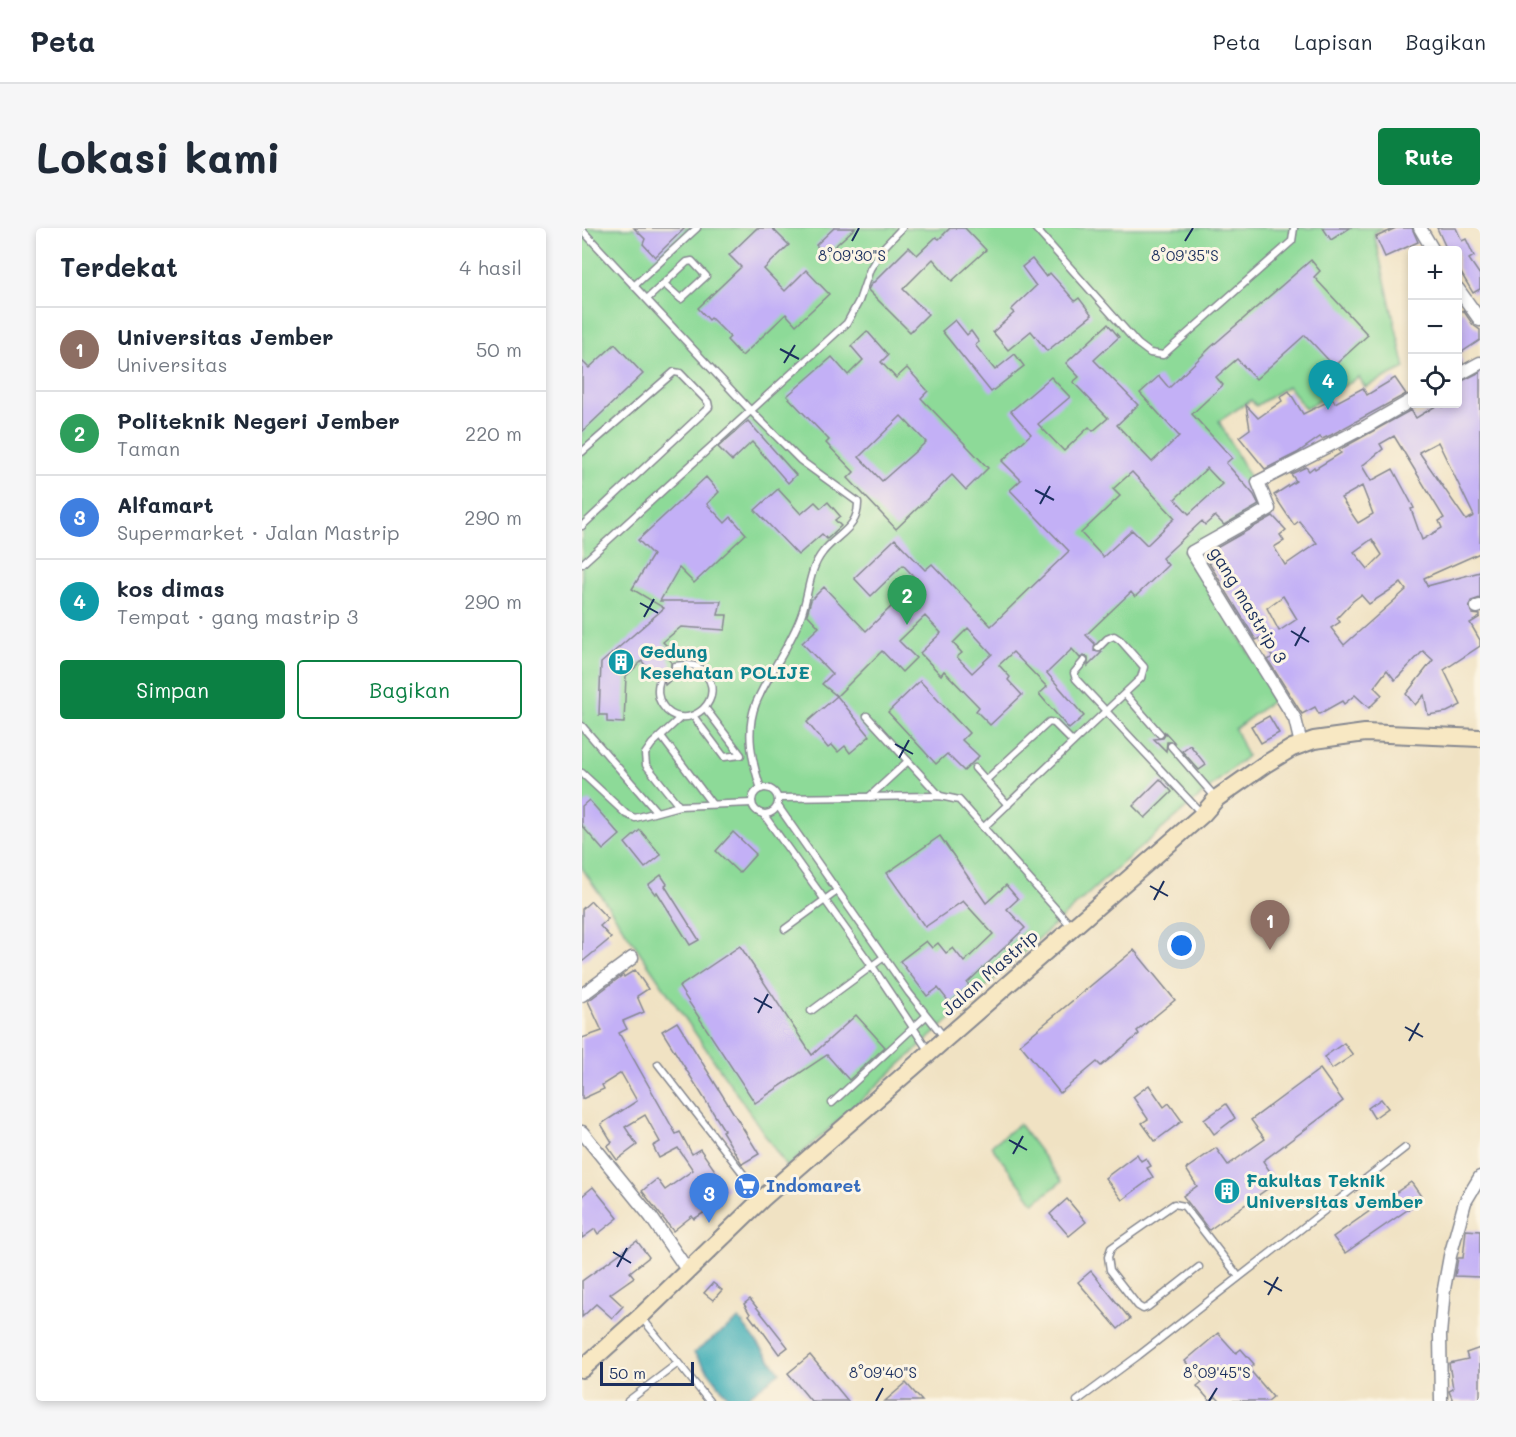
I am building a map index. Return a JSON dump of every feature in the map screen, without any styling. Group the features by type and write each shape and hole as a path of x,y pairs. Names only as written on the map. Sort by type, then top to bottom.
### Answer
{"main road":[{"name":"Jalan Mastrip","path":"582,1369 641,1316 762,1199 1203,814 1217,798 1263,765 1301,744 1365,733 1480,738"}],"street":[{"path":"1420,228 1431,246"},
{"path":"1462,295 1480,320"},
{"path":"1462,373 1480,363"},
{"name":"gang mastrip 3","path":"1301,744 1295,719 1192,552 1269,509 1258,482 1408,403"},
{"path":"582,995 632,958"},
{"path":"584,1139 651,1217 688,1271"},
{"path":"1441,1401 1440,1335 1444,1289 1450,1256 1465,1202 1480,1177"}],"lane":[{"path":"634,285 697,228"},
{"path":"582,564 847,322 859,302 870,269 883,248 902,228"},
{"path":"1035,228 1138,344 1150,353 1163,356 1292,241 1294,228"},
{"path":"582,230 750,410 800,460 858,502 858,513 849,528 822,553 810,579 802,612 789,646 756,704 751,724 753,763 761,789"},
{"path":"647,299 687,262 692,261 706,276 681,299 664,284"},
{"path":"582,452 674,372 680,373 708,402 709,407 705,411 582,526"},
{"path":"983,828 1141,678 1144,668 1120,640 1114,636 1098,648"},
{"path":"1084,661 1074,673 1076,679 1203,814"},
{"path":"660,679 659,700 667,712 680,718 694,717 705,709 712,696 711,681 703,669 690,663 675,666"},
{"path":"1125,694 1160,734"},
{"path":"705,709 741,754 753,763"},
{"path":"867,716 940,796"},
{"path":"694,717 724,758 741,754"},
{"path":"679,806 646,765 645,754 652,744 680,718"},
{"path":"986,780 1049,722 1054,723 1073,742"},
{"path":"582,726 656,811"},
{"path":"661,736 712,804"},
{"path":"1171,747 1217,798"},
{"path":"869,797 908,761"},
{"path":"975,768 1008,806"},
{"path":"582,773 626,814 635,818 679,806 752,803"},
{"path":"778,806 772,813 764,814 756,811 752,803 754,794 761,789 770,789 778,798 778,806 926,1016 945,1039"},
{"path":"778,798 940,796 959,800 1072,927"},
{"path":"764,814 872,966 929,1052"},
{"path":"785,929 837,891"},
{"path":"811,1011 884,957"},
{"path":"831,1103 926,1016"},
{"path":"658,1064 762,1199"},
{"path":"1077,1401 1405,1148"},
{"path":"1199,1267 1143,1309 1138,1306 1110,1270 1108,1257 1111,1248 1174,1203 1184,1206 1239,1277"},
{"path":"641,1316 709,1401"},
{"path":"628,1401 678,1363"}],"green space":[{"path":"582,228 1383,228 1374,233 1405,368 1365,387 1359,377 1305,409 1288,386 1256,406 1251,400 1219,421 1267,510 1189,552 1276,698 1235,729 1247,756 1119,866 787,1167 582,868"},
{"path":"1019,1124 1062,1181 1034,1203 991,1146"}],"water":[{"path":"739,1319 780,1372 742,1401 731,1401 694,1353"}],"building":[{"path":"634,228 685,228 655,257 643,244 645,239"},
{"path":"757,228 772,228 789,245 764,269 785,291 806,270 829,294 796,325 786,314 742,356 727,340 730,337 698,308 741,267 729,255"},
{"path":"834,228 855,228 825,255 816,245"},
{"path":"950,228 965,228 986,250 952,281 933,259 903,289 928,314 910,332 868,290 909,247 917,255 936,237 939,239"},
{"path":"1323,228 1350,228 1331,240"},
{"path":"1396,228 1412,228 1418,242 1385,257 1376,237"},
{"path":"1437,228 1456,228 1462,241 1466,239 1474,256 1469,259 1480,275 1480,289 1473,293 1462,275 1462,246 1445,246"},
{"path":"1032,259 1046,277 1050,273 1075,301 1079,298 1092,315 1047,351 1031,331 1008,350 993,332 1014,313 1011,310 1036,286 1022,267"},
{"path":"1311,260 1320,271 1314,277 1368,335 1334,366 1305,335 1256,379 1237,359 1216,377 1223,385 1192,414 1232,458 1226,463 1254,495 1259,505 1224,525 1215,516 1205,525 1202,521 1162,558 1168,565 1135,597 1131,592 1086,635 1095,644 1094,651 1102,652 1088,666 1088,657 1080,658 1072,649 1047,673 1084,716 1069,729 1039,694 1047,687 1013,652 999,665 1010,677 1008,680 1022,695 990,725 976,711 979,707 944,671 941,675 920,653 941,633 925,616 899,641 916,658 902,672 882,651 837,696 822,684 832,674 802,643 819,627 807,614 811,600 824,587 866,631 918,581 903,565 871,596 854,578 895,539 925,570 932,564 991,626 1069,551 1010,490 1021,480 1002,461 1031,434 1011,411 1051,377 1070,397 1038,424 1064,451 1089,427 1093,431 1108,418 1073,382 1079,377 1066,363 1108,324 1119,337 1094,360 1138,405 1117,425 1152,462 1179,436 1140,393 1159,376 1169,388 1211,347","holes":["1207,468 1222,484 1189,514 1175,499","1132,472 1175,518 1147,545 1132,530 1103,557 1081,533 1120,496 1113,489","968,628 992,654 972,673 957,657 962,653 953,643"]},
{"path":"1462,311 1480,330 1480,340 1462,352"},
{"path":"955,320 967,335 971,331 979,342 975,345 995,370 1015,354 1024,366 991,392 942,331"},
{"path":"867,331 888,355 881,362 896,378 907,368 928,391 921,398 988,468 966,490 952,475 896,529 848,478 854,472 826,443 829,440 787,396 832,357 848,375 863,360 851,346","holes":["901,416 926,442 882,481 859,457"]},
{"path":"615,344 643,374 582,432 582,361 589,368"},
{"path":"1480,372 1480,553 1424,578 1427,586 1480,572 1480,598 1471,601 1469,606 1472,614 1480,615 1470,623 1480,640 1480,646 1444,670 1461,705 1447,712 1428,715 1424,695 1415,705 1406,694 1433,660 1423,651 1395,680 1387,670 1374,687 1382,695 1369,708 1355,695 1344,704 1342,701 1319,714 1315,707 1302,714 1268,660 1273,657 1260,638 1256,640 1204,555 1273,516 1286,530 1280,535 1284,541 1274,547 1285,565 1317,543 1299,521 1294,525 1274,495 1296,481 1291,474 1306,467 1309,471 1314,467 1315,469 1341,453 1339,450 1411,410 1416,418 1432,408 1462,408 1462,381","holes":["1394,436 1444,518 1439,521 1442,528 1422,540 1411,509 1414,508 1393,469 1371,481 1362,466 1383,449 1380,444","1438,442 1474,516 1466,520 1419,452","1362,486 1373,514 1358,523 1341,498","1372,539 1382,555 1368,569 1354,552","1401,583 1406,590 1344,645 1331,628 1340,622 1337,618 1361,595 1369,604","1283,596 1297,619 1279,631 1267,608"]},
{"path":"1395,378 1406,394 1331,435 1322,439 1320,437 1297,453 1265,469 1239,437 1250,429 1246,405 1258,418 1282,401 1280,397 1289,391 1303,414 1333,399 1335,403 1363,388 1367,395"},
{"path":"748,421 796,475 788,483 752,442 732,461 718,447"},
{"path":"706,477 719,492 707,504 725,523 731,517 746,534 694,583 679,568 660,601 721,601 718,615 727,615 725,630 681,627 663,642 674,653 668,659 671,662 671,669 680,672 665,685 663,675 656,675 653,672 652,674 642,661 626,676 624,723 607,722 607,715 599,715 601,663 664,608 632,589 653,555 638,540"},
{"path":"778,489 801,514 815,502 821,508 828,502 840,516 835,520 841,526 827,539 822,534 798,555 755,510"},
{"path":"920,681 969,733 962,740 979,756 964,771 947,754 936,764 888,712"},
{"path":"837,696 870,736 850,753 845,746 838,752 832,745 828,748 807,722"},
{"path":"1269,716 1279,733 1261,743 1251,726"},
{"path":"1164,731 1174,742 1167,742 1166,751 1154,739 1163,738"},
{"path":"1190,745 1206,765 1199,770 1182,751"},
{"path":"1160,779 1172,792 1145,818 1133,806"},
{"path":"589,800 620,835 603,850 582,826 582,806"},
{"path":"640,830 661,855 645,868 625,843"},
{"path":"733,832 756,854 739,873 716,851"},
{"path":"940,836 986,903 1006,885 1018,899 1007,909 1025,928 967,983 970,986 950,1003 938,988 927,996 900,961 926,941 932,948 938,943 946,953 953,948 964,962 993,934 963,901 925,927 887,873"},
{"path":"661,875 667,884 665,886 699,940 690,945 657,892 655,894 648,885"},
{"path":"591,901 608,919 600,926 611,938 582,962 582,909"},
{"path":"740,946 812,1055 856,1015 885,1047 849,1080 827,1055 755,1103 679,987"},
{"path":"1134,950 1175,1000 1137,1031 1139,1034 1101,1066 1097,1062 1060,1093 1020,1044"},
{"path":"635,970 648,989 637,996 644,1012 623,1021 627,1029 619,1033 676,1134 680,1132 692,1154 700,1149 728,1189 709,1202 713,1207 694,1219 692,1216 673,1231 642,1191 657,1179 665,1190 693,1170 678,1148 659,1158 653,1146 660,1142 645,1115 625,1127 637,1145 617,1160 607,1146 612,1142 601,1124 637,1101 621,1073 602,1085 604,1089 582,1099 582,1038 602,1031 588,1001 623,975 624,977"},
{"path":"677,1022 759,1154 742,1164 722,1131 724,1130 662,1031"},
{"path":"1344,1043 1353,1055 1332,1069 1324,1057"},
{"path":"1320,1069 1343,1101 1263,1161 1277,1182 1209,1230 1183,1196 1197,1186 1186,1169 1216,1148 1228,1165 1265,1139 1251,1120"},
{"path":"1149,1085 1164,1107 1169,1103 1182,1121 1155,1141 1142,1123 1148,1119 1133,1097"},
{"path":"1381,1099 1388,1108 1374,1118 1368,1108"},
{"path":"1226,1104 1235,1118 1214,1134 1204,1120"},
{"path":"1137,1154 1141,1161 1146,1158 1151,1166 1147,1168 1153,1177 1122,1200 1105,1178"},
{"path":"1411,1182 1423,1199 1345,1253 1333,1237"},
{"path":"593,1187 618,1218 598,1234 595,1229 582,1238 582,1196"},
{"path":"1067,1199 1086,1222 1069,1236 1050,1214"},
{"path":"1466,1230 1480,1231 1480,1277 1455,1276 1458,1258 1463,1258"},
{"path":"637,1241 649,1257 630,1272 634,1277 610,1294 623,1306 612,1318 596,1304 582,1317 582,1281"},
{"path":"1091,1271 1130,1319 1118,1329 1078,1282"},
{"path":"713,1283 722,1290 713,1300 704,1293"},
{"path":"750,1299 788,1347 779,1354 749,1315 744,1304"},
{"path":"1218,1333 1236,1353 1241,1349 1254,1364 1249,1369 1273,1397 1268,1401 1220,1401 1216,1397 1210,1401 1197,1386 1202,1382 1185,1361"},
{"path":"1480,1348 1480,1401 1453,1401 1449,1391 1453,1389 1449,1363 1468,1359 1466,1353"},
{"path":"810,1355 848,1401 811,1401 788,1373"},
{"path":"906,1383 922,1401 885,1401"}],"place":[{"name":"kos dimas","path":"1328,410"},
{"name":"Politeknik Negeri Jember","path":"907,625"},
{"name":"Gedung Kesehatan POLIJE","path":"621,662"},
{"name":"Universitas Jember","path":"1270,950"},
{"name":"Indomaret","path":"747,1186"},
{"name":"Fakultas Teknik Universitas Jember","path":"1227,1191"},
{"name":"Alfamart","path":"709,1223"}]}
